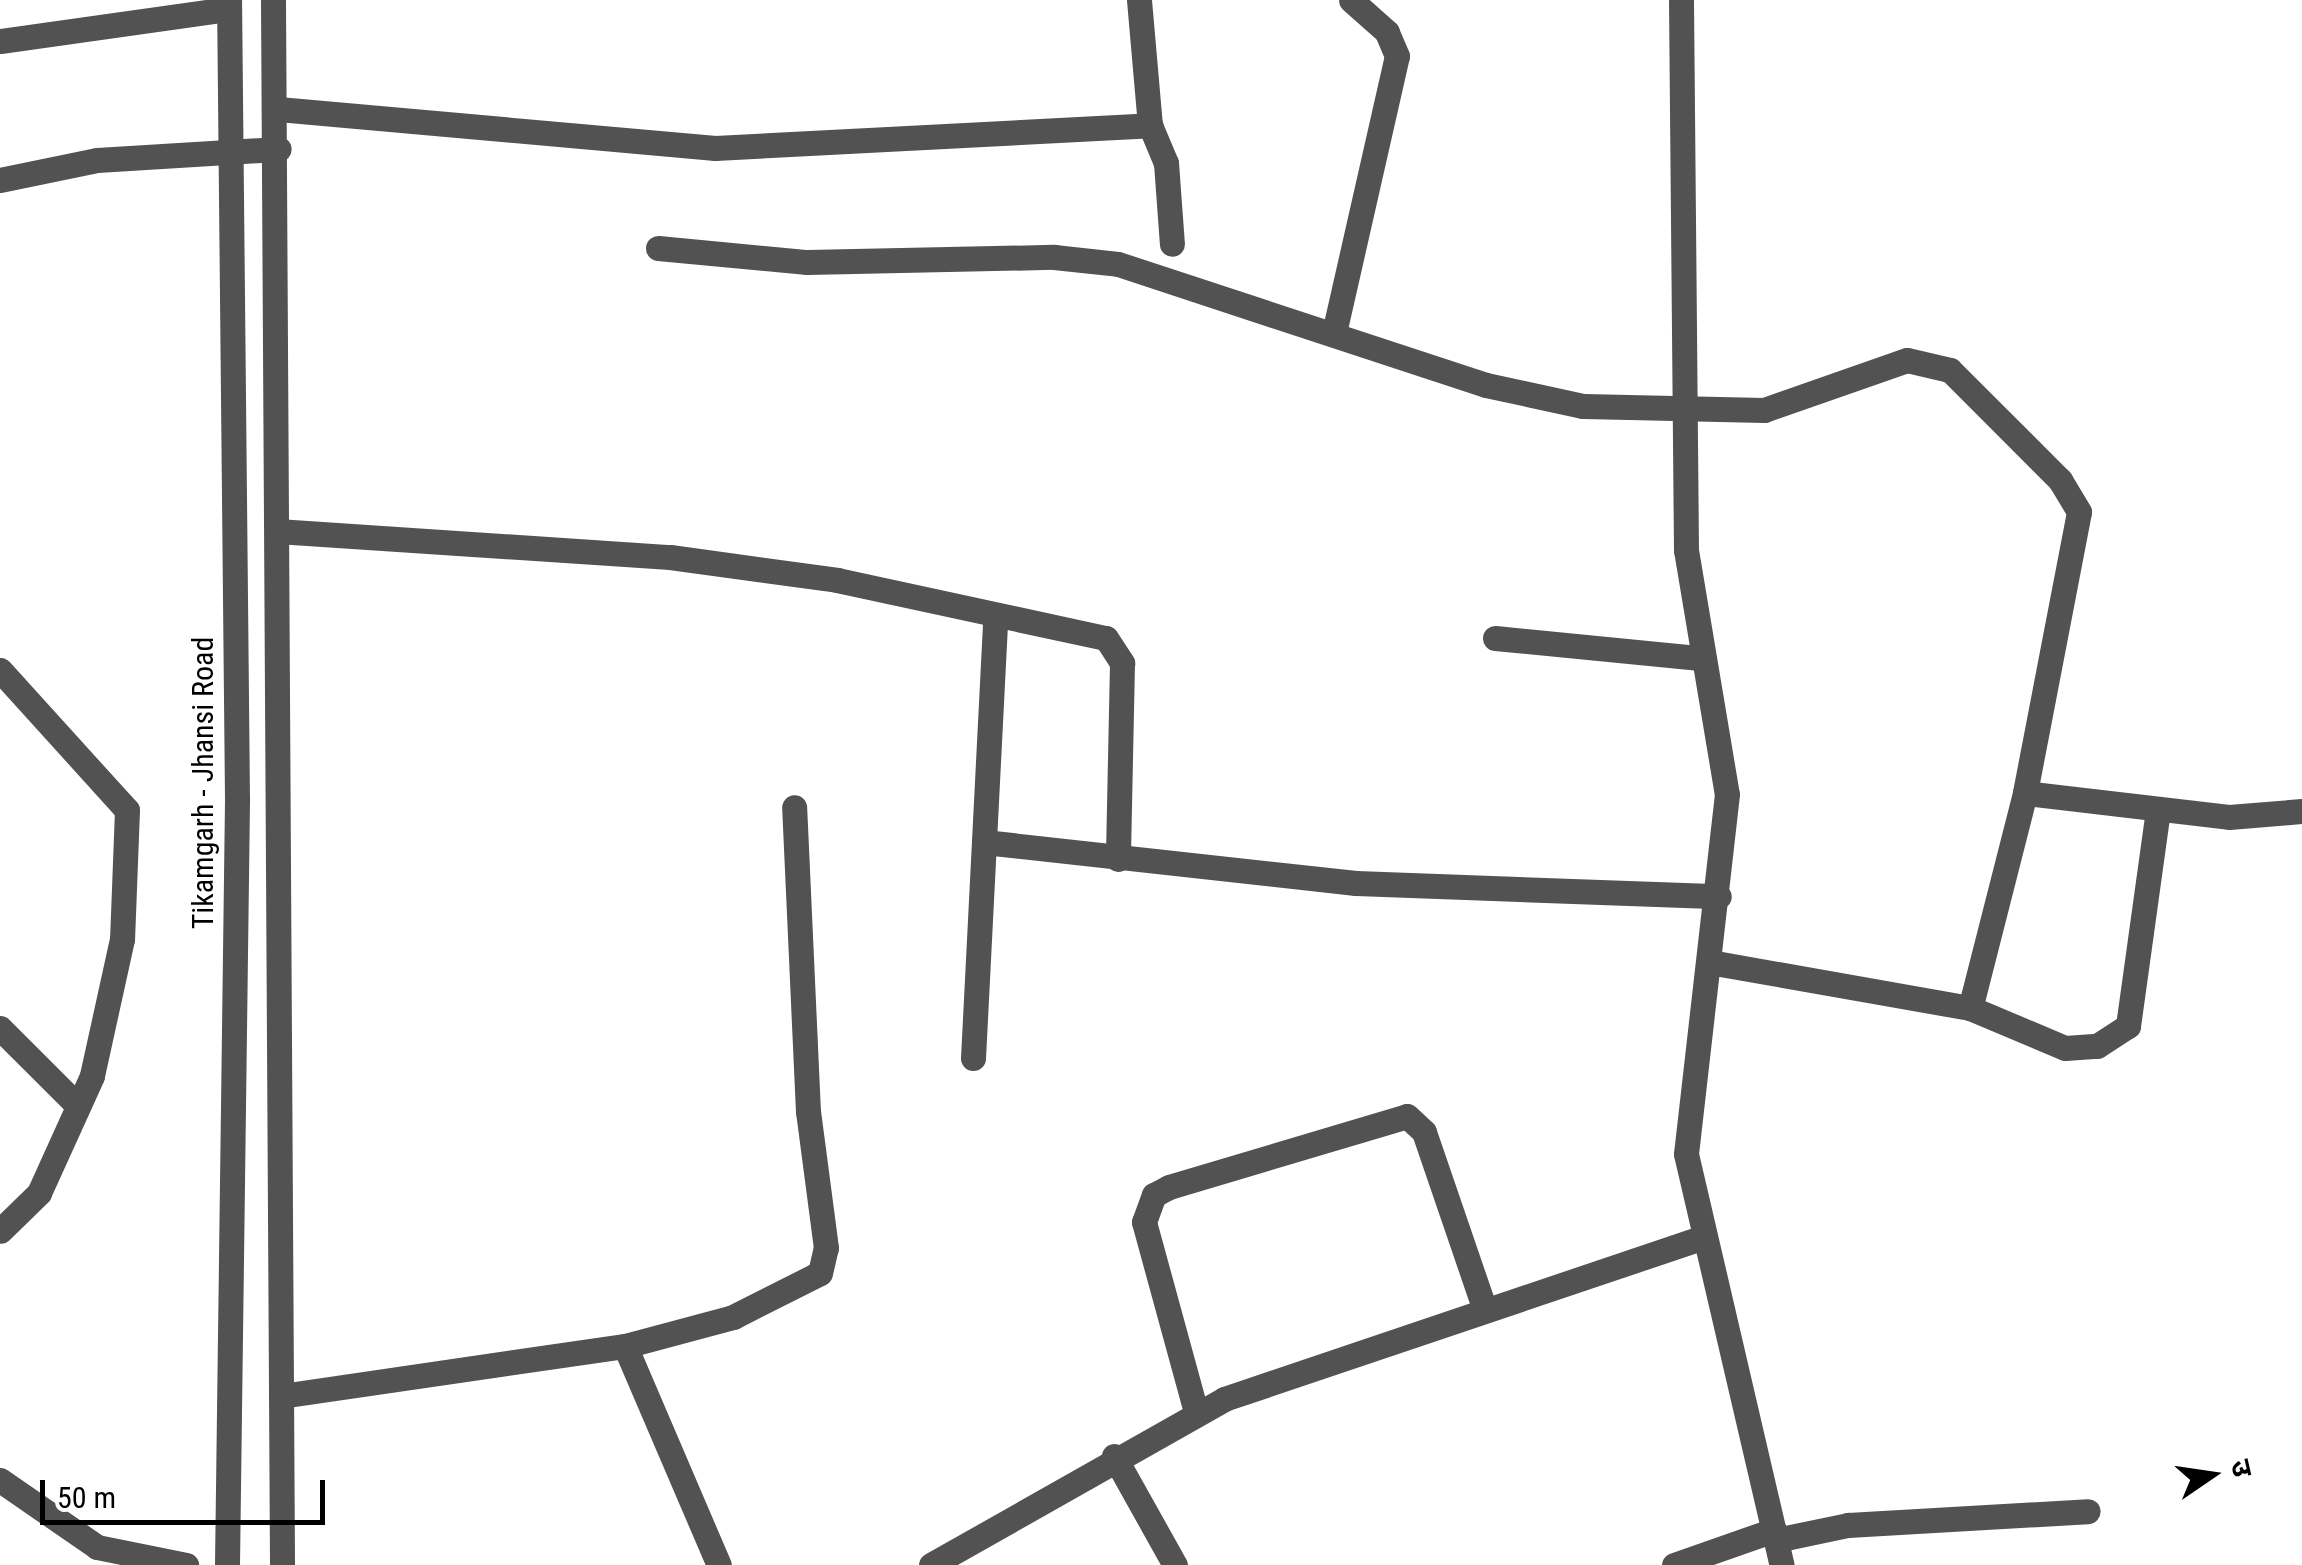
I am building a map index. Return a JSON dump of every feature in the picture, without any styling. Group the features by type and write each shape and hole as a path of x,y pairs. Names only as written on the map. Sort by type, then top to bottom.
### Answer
{"street":[{"path":"273,0 279,149 282,1565"},
{"path":"1139,0 1150,125 1166,162 1172,244"},
{"path":"1334,332 1398,56 1351,0"},
{"path":"1681,0 1688,414 1686,550 1700,658 1727,794 1719,896 1686,1154 1777,1545"},
{"path":"0,42 229,4"},
{"name":"Tikamgarh - Jhansi Road","path":"227,1565 236,799 229,4"},
{"path":"278,109 715,148 1150,125"},
{"path":"0,180 97,160 279,149"},
{"path":"658,248 808,262 1054,256 1118,264 1537,399 1688,414 1764,410 1881,367 1932,361 2060,480 2078,530 2025,793 1970,1008"},
{"path":"277,531 670,557 837,580 995,618 1106,638 1119,650 1118,858"},
{"path":"973,1058 995,618"},
{"path":"1495,638 1700,658"},
{"path":"0,670 127,810 122,940 78,1106 39,1192 0,1231"},
{"path":"2025,793 2229,817 2302,811"},
{"path":"281,1396 625,1346 732,1317 809,1282 826,1264 794,807"},
{"path":"1710,962 1970,1008 2065,1048 2098,1046 2128,1026 2158,808"},
{"path":"984,842 1522,895 1719,896"},
{"path":"0,1028 78,1106"},
{"path":"1196,1412 1144,1222 1154,1195 1169,1188 1407,1116 1424,1132 1485,1310"},
{"path":"931,1565 1196,1412 1704,1237"},
{"path":"625,1346 719,1565"},
{"path":"1114,1456 1175,1565"},
{"path":"0,1480 97,1547 186,1565"},
{"path":"1674,1565 1881,1522 2088,1511"}]}
